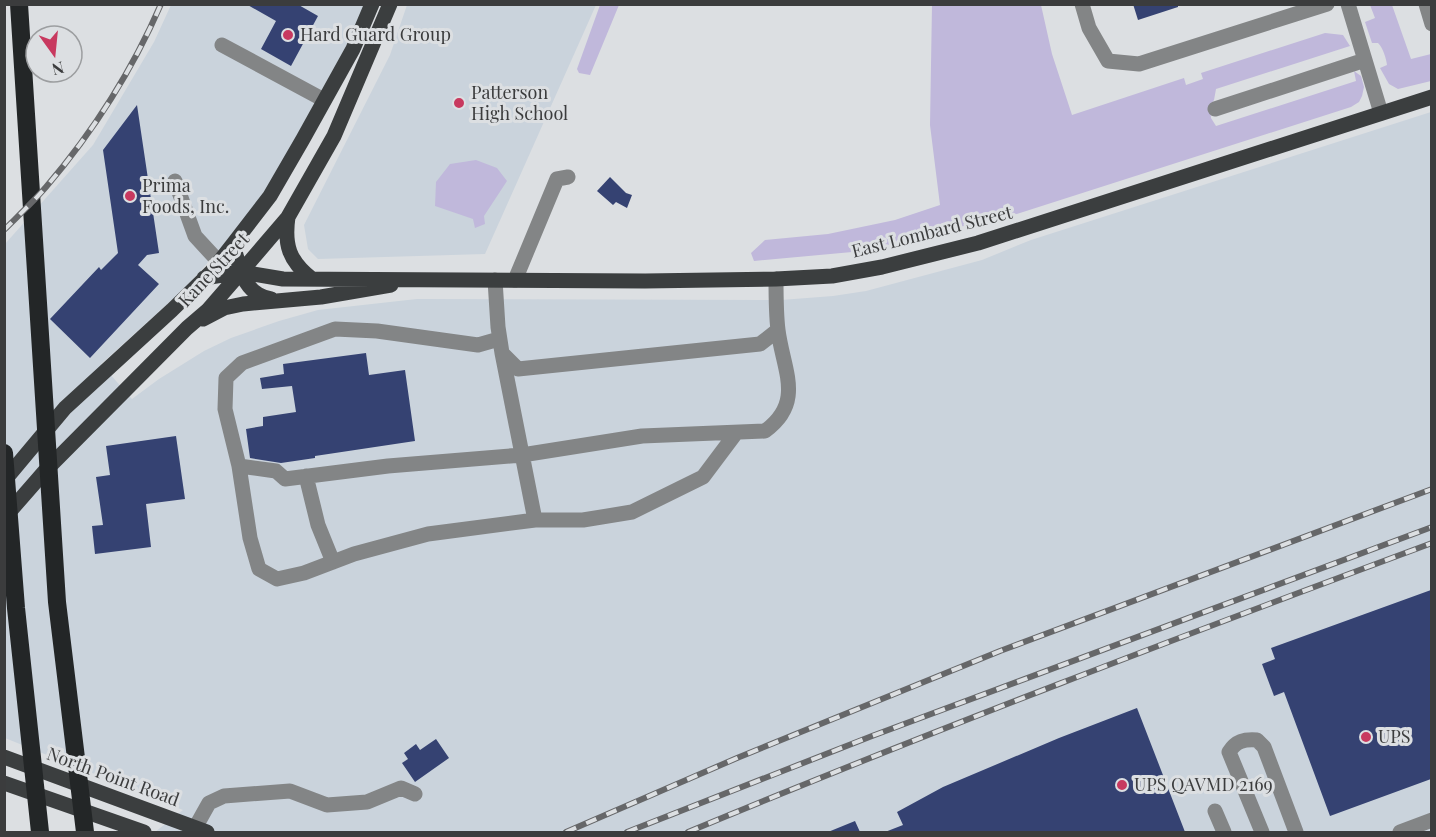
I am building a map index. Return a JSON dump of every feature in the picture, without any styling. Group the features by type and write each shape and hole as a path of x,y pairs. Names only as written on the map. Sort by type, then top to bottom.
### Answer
{"highway":[{"path":"19,4 56,590 85,832"},
{"path":"4,453 17,620 40,832"}],"main road":[{"name":"Kane Street","path":"4,481 64,408 172,310 219,262 233,244 270,196 353,49 372,4"},
{"name":"Kane Street","path":"4,518 45,471 187,328 208,310 288,217 334,136 390,4"},
{"name":"East Lombard Street","path":"204,278 242,273 283,279 645,281 832,276 882,267 978,243 1431,97"},
{"path":"288,217 286,241 291,256 297,267 312,279"},
{"path":"233,244 249,287 257,295 286,299"},
{"name":"East Lombard Street","path":"286,299 364,291 422,279"},
{"path":"187,328 224,308 286,299"},
{"name":"North Point Road","path":"4,757 201,830"},
{"path":"26,765 11,785 144,832"}],"street":[{"path":"1082,4 1089,28 1108,61 1139,64 1327,4"},
{"path":"1348,4 1381,113"},
{"path":"1426,4 1431,24"},
{"path":"222,45 324,100"},
{"path":"1215,109 1365,60"},
{"path":"515,280 557,179 568,177"},
{"path":"175,181 195,236 219,262"},
{"path":"239,466 276,471 285,479 388,466 522,455 642,436 765,431 778,422 788,403 788,377 778,330 776,279"},
{"path":"495,280 500,340 535,520"},
{"path":"500,340 478,345 377,331 335,329 242,363 226,378 225,409 239,466 250,538 259,568 277,579 304,573 354,554 428,534 535,520 583,520 632,512 703,477 736,433"},
{"path":"500,340 518,369 759,344 778,330"},
{"path":"306,477 318,525 333,562"},
{"path":"1262,832 1229,752 1234,744 1245,739 1257,741 1264,747 1296,832"},
{"path":"201,830 209,803 224,796 290,791 327,805 367,802 402,788 414,794"},
{"path":"1215,811 1224,832"},
{"path":"1400,832 1431,820"}],"shaded area":[{"path":"171,5 365,5 351,37 267,190 222,247 186,287 101,364 132,399 204,351 231,338 318,310 417,299 781,300 866,291 982,260 1031,240 1431,112 1431,832 155,832 183,810 5,738 5,244 93,145 154,42"},
{"name":"Patterson High School","path":"407,5 596,5 485,254 318,259 308,249 304,225 390,55"},
{"path":"600,5 619,5 590,75 579,73 577,69"},
{"path":"932,5 1041,5 1052,54 1072,115 1184,78 1186,85 1203,79 1201,73 1325,33 1343,35 1350,46 1216,89 1214,100 1210,105 1211,118 1216,126 1356,81 1354,71 1361,76 1364,87 1359,102 1351,107 982,225 980,222 863,251 754,261 751,253 765,240 828,234 895,220 940,205 930,125"},
{"path":"1370,5 1392,5 1411,59 1431,54 1431,81 1398,89 1389,84 1380,68 1387,65 1384,53 1378,43 1372,43 1365,22 1375,18"},
{"path":"476,160 497,168 507,181 484,216 485,224 475,228 473,219 435,206 436,182 450,164"}],"building":[{"name":"Hard Guard Group","path":"246,4 297,4 318,16 291,66 261,49 276,21"},
{"path":"1133,4 1178,4 1178,7 1138,20"},
{"name":"Prima Foods, Inc.","path":"137,105 159,253 147,255 138,265 159,284 90,358 50,319 99,267 101,270 118,253 103,150"},
{"path":"610,177 626,193 632,195 627,208 616,202 613,205 597,191"},
{"path":"366,353 369,375 405,370 415,441 281,463 250,458 246,429 263,426 263,417 296,412 292,386 262,389 260,378 284,374 283,364"},
{"path":"176,436 185,499 146,504 151,547 95,554 92,526 103,525 96,477 110,475 106,446"},
{"name":"UPS","path":"1431,590 1431,779 1330,816 1284,692 1274,696 1262,664 1275,659 1271,648"},
{"path":"1137,708 1185,832 885,832 903,825 897,812 943,787"},
{"path":"436,739 449,758 415,782 402,763 408,759 404,753 416,744 420,750"},
{"path":"855,821 860,832 828,832"}],"railway":[{"path":"4,230 31,204 80,145 124,77 161,4"},
{"path":"566,832 737,758 1000,651 1432,489"},
{"path":"627,832 872,736 1432,527"},
{"path":"688,832 1058,684 1432,543"}],"place":[{"name":"Hard Guard Group","path":"288,35"},
{"name":"Patterson High School","path":"459,103"},
{"name":"Prima Foods, Inc.","path":"130,196"},
{"name":"UPS","path":"1366,737"},
{"name":"UPS QAVMD 2169","path":"1122,785"}]}
